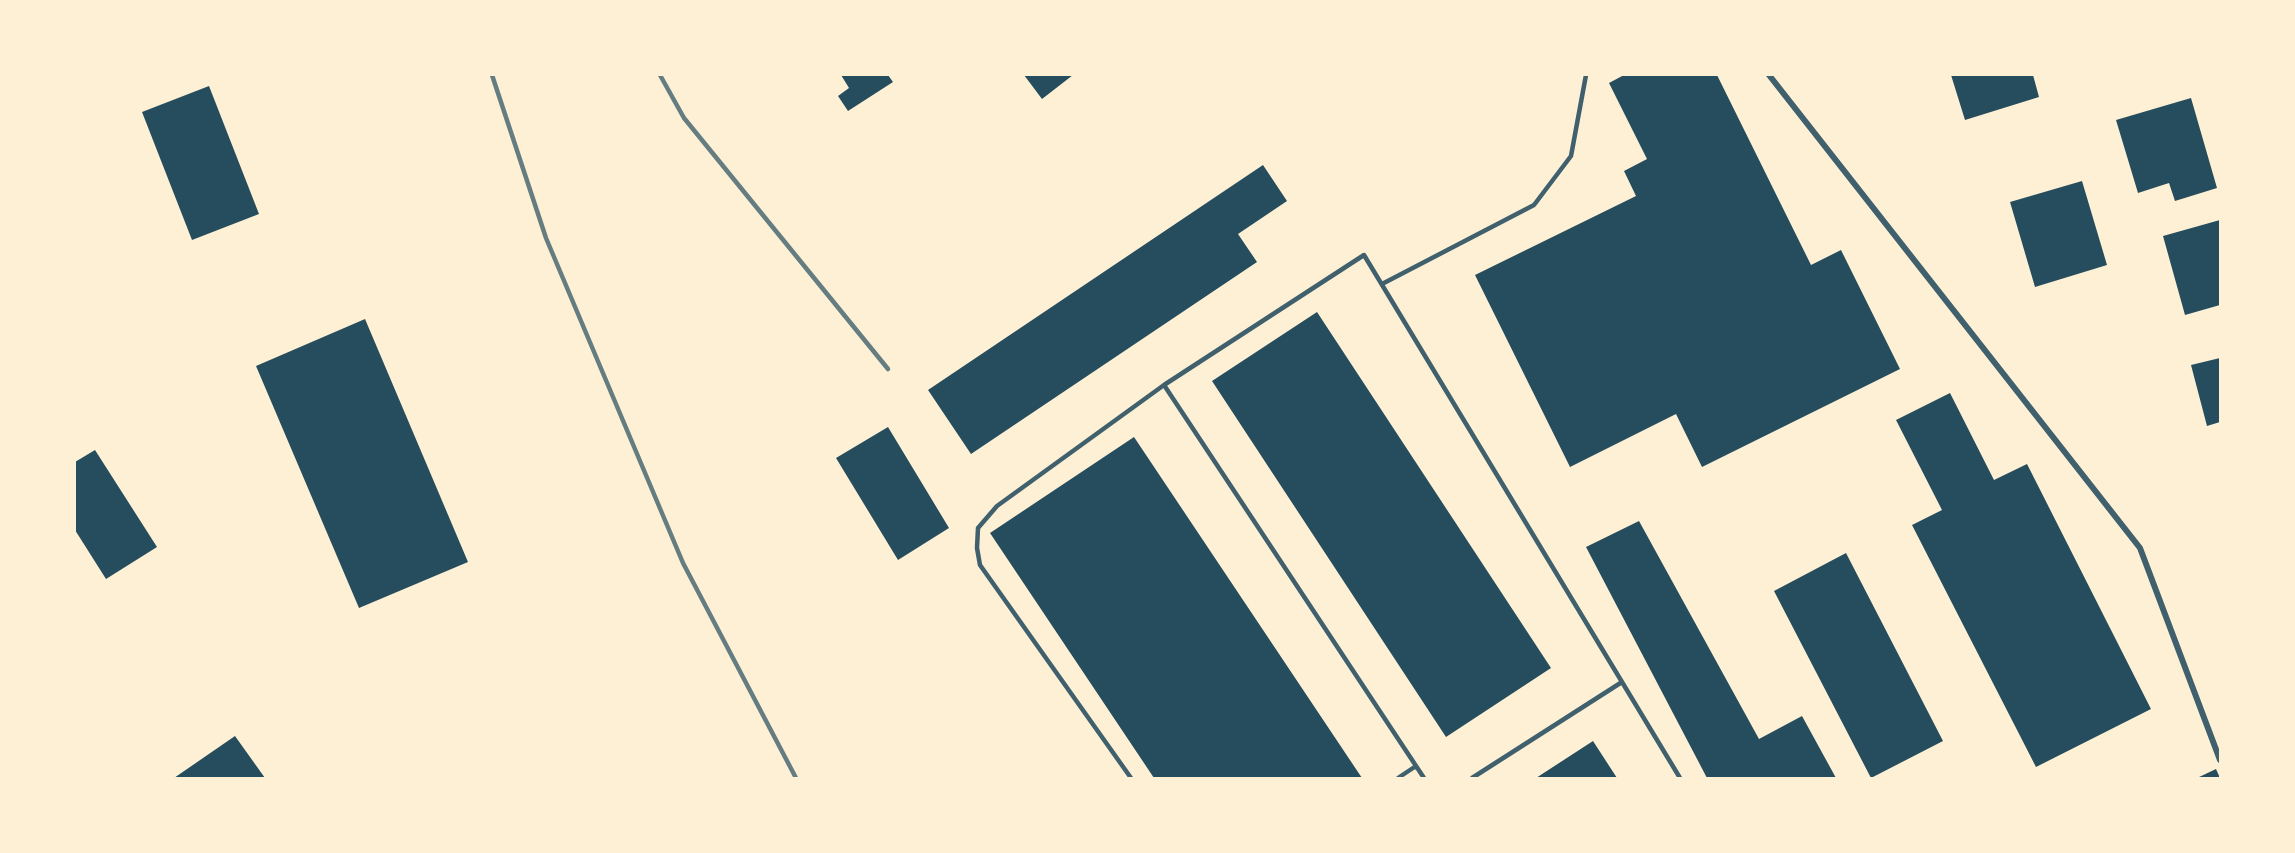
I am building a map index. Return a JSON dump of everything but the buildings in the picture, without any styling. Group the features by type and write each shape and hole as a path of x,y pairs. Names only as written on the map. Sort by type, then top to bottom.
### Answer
{"street":[{"path":"1769,75 2140,548 2220,758"}],"lane":[{"path":"1382,284 1534,205 1571,156 1586,75"},
{"path":"1131,778 980,566 976,548 978,528 997,506 1164,385 1364,255 1680,778"},
{"path":"1164,385 1424,778"},
{"path":"1472,778 1622,682"},
{"path":"1398,778 1416,766"}],"railway":[{"path":"492,75 546,238 683,563 796,778"},
{"path":"660,75 684,118 888,369"}]}
